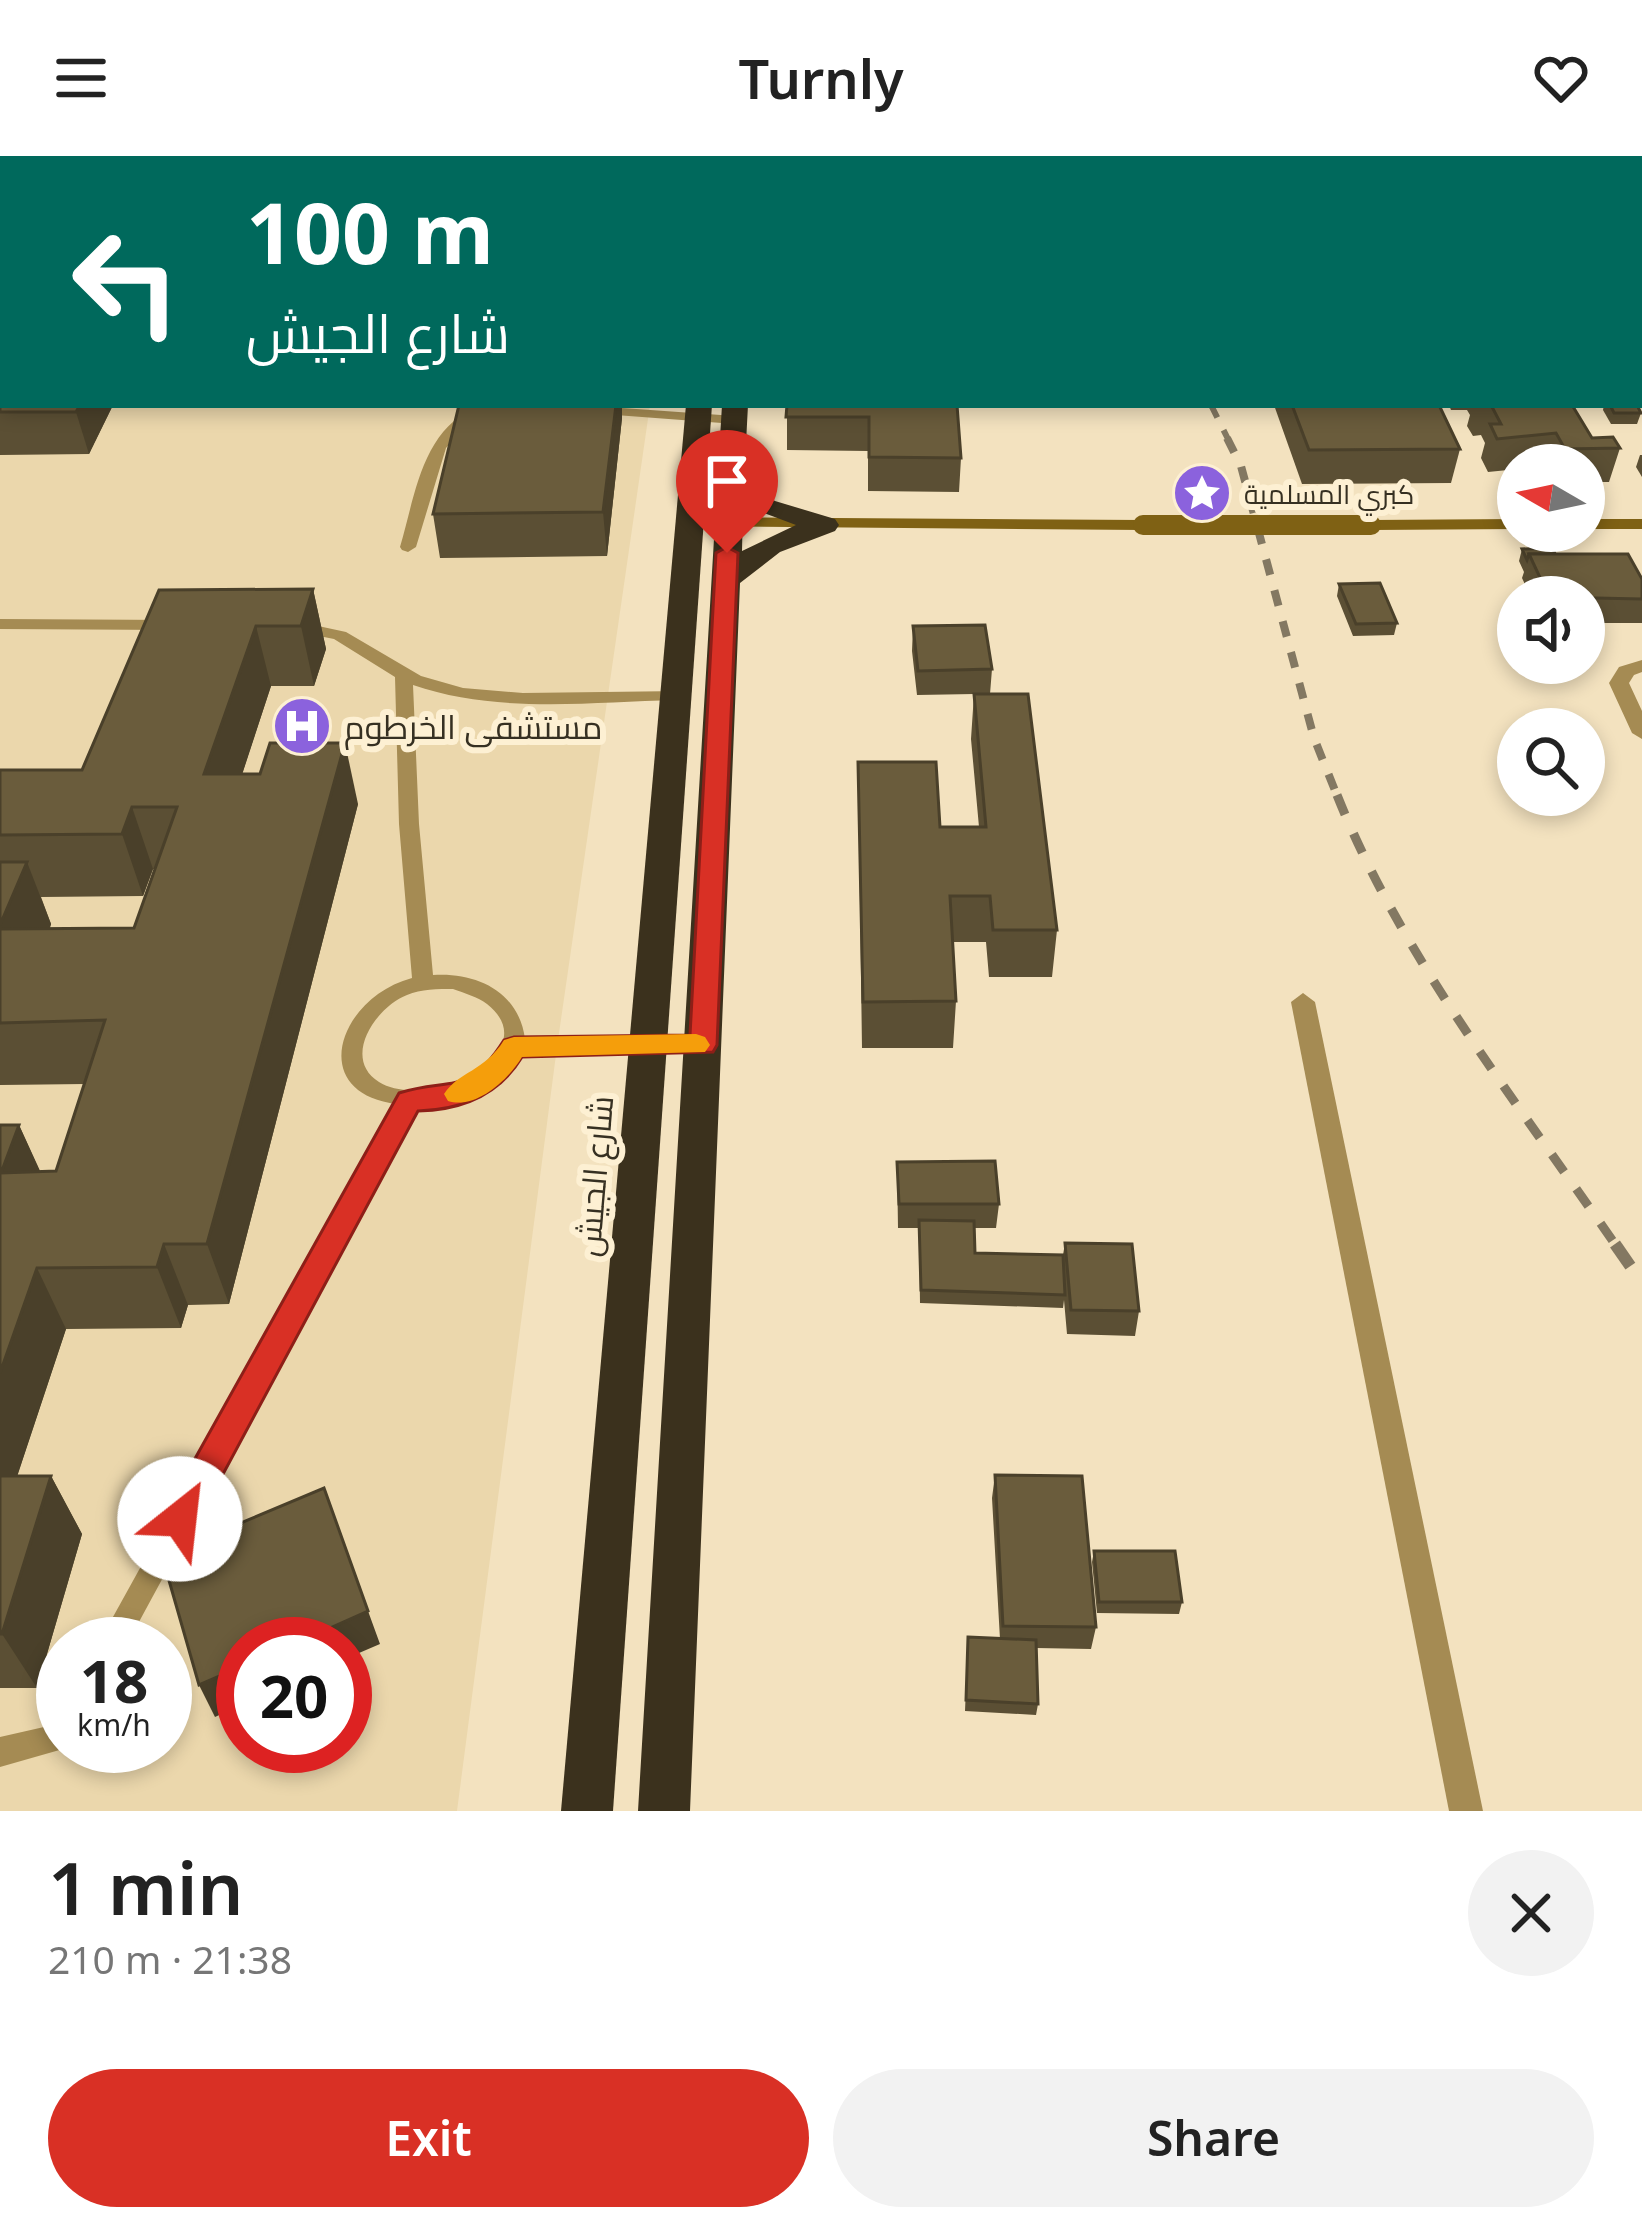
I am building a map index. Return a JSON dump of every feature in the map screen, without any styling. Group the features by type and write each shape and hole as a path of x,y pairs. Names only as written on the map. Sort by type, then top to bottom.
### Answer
{"highway":[{"path":"664,1811 730,504 717,412"},
{"name":"شارع الجيش","path":"587,1811 689,522 717,412"},
{"path":"730,504 765,507 826,525"},
{"path":"725,584 743,561 762,548 826,525"}],"street":[{"path":"689,522 730,504"},
{"path":"826,525 1497,524"},
{"path":"1605,524 1642,524"},
{"path":"1642,666 1626,671 1619,682 1642,733"},
{"path":"1303,1002 1466,1811"}],"lane":[{"path":"573,409 717,412"},
{"path":"408,547 440,447 454,423 473,412 492,410"},
{"path":"0,624 183,625"},
{"path":"275,626 335,630 362,642 404,676 465,694 676,695"},
{"path":"404,676 409,824 423,983"},
{"path":"455,981 494,996 515,1024 514,1047 500,1070 474,1088 443,1100 410,1101 380,1093 359,1077 349,1055 352,1031 368,1010 393,992 423,983 455,981"},
{"path":"514,1047 703,1045"},
{"path":"127,1617 410,1101"},
{"path":"0,1752 36,1743"}],"shaded area":[{"name":"مستشفى الخرطوم","path":"0,408 650,408 557,1047 457,1811 0,1811"}],"building":[{"path":"0,408 78,408 76,412 0,412"},
{"path":"458,408 616,408 603,512 433,514"},
{"path":"787,408 957,408 961,458 869,457 869,417 786,417"},
{"path":"1293,408 1440,408 1460,449 1309,450"},
{"path":"1493,408 1574,408 1592,438 1613,437 1620,448 1562,444 1556,433 1497,439 1490,424 1501,424"},
{"path":"1612,408 1638,408 1641,413 1614,413"},
{"path":"1529,554 1628,554 1642,579 1642,599 1605,598 1605,576 1539,576"},
{"path":"1380,583 1397,623 1356,624 1339,584"},
{"path":"313,589 301,626 256,626 204,774 260,774 270,743 345,743 207,1244 164,1244 157,1267 37,1268 0,1373 0,1125 19,1125 1,1173 56,1171 105,1020 0,1023 0,929 134,928 177,807 132,807 122,834 0,835 0,770 82,770 159,590"},
{"path":"985,625 992,669 918,671 913,626"},
{"path":"974,694 1028,694 1057,930 993,930 990,896 950,896 956,1001 863,1002 858,762 936,762 940,827 986,827"},
{"path":"0,862 27,862 0,925"},
{"path":"995,1161 999,1204 899,1204 897,1162"},
{"path":"919,1220 974,1221 975,1253 1063,1255 1065,1295 921,1290"},
{"path":"1065,1243 1132,1244 1139,1311 1071,1310"},
{"path":"995,1475 1082,1476 1096,1627 1003,1626"},
{"path":"0,1476 51,1476 2,1634 0,1634"},
{"path":"324,1488 368,1611 355,1617 216,1617 216,1678 199,1685 192,1661 192,1617 179,1617 162,1556"},
{"path":"1094,1551 1175,1551 1182,1602 1099,1602"},
{"path":"968,1637 1036,1640 1038,1704 966,1700"}],"railway":[{"path":"1212,408 1229,441"},
{"path":"1227,438 1241,466 1314,738 1338,798"},
{"path":"1337,795 1364,856 1428,972 1617,1247"},
{"path":"1615,1244 1642,1283"}],"slow traffic":[{"path":"458,1094 500,1070 514,1047 696,1045"}],"place":[{"name":"كبري المسلمية","path":"1202,493"},
{"name":"مستشفى الخرطوم","path":"302,726"}],"route":[{"path":"180,1519 410,1101 443,1100 474,1088 500,1070 514,1047 703,1045 727,553"}]}
